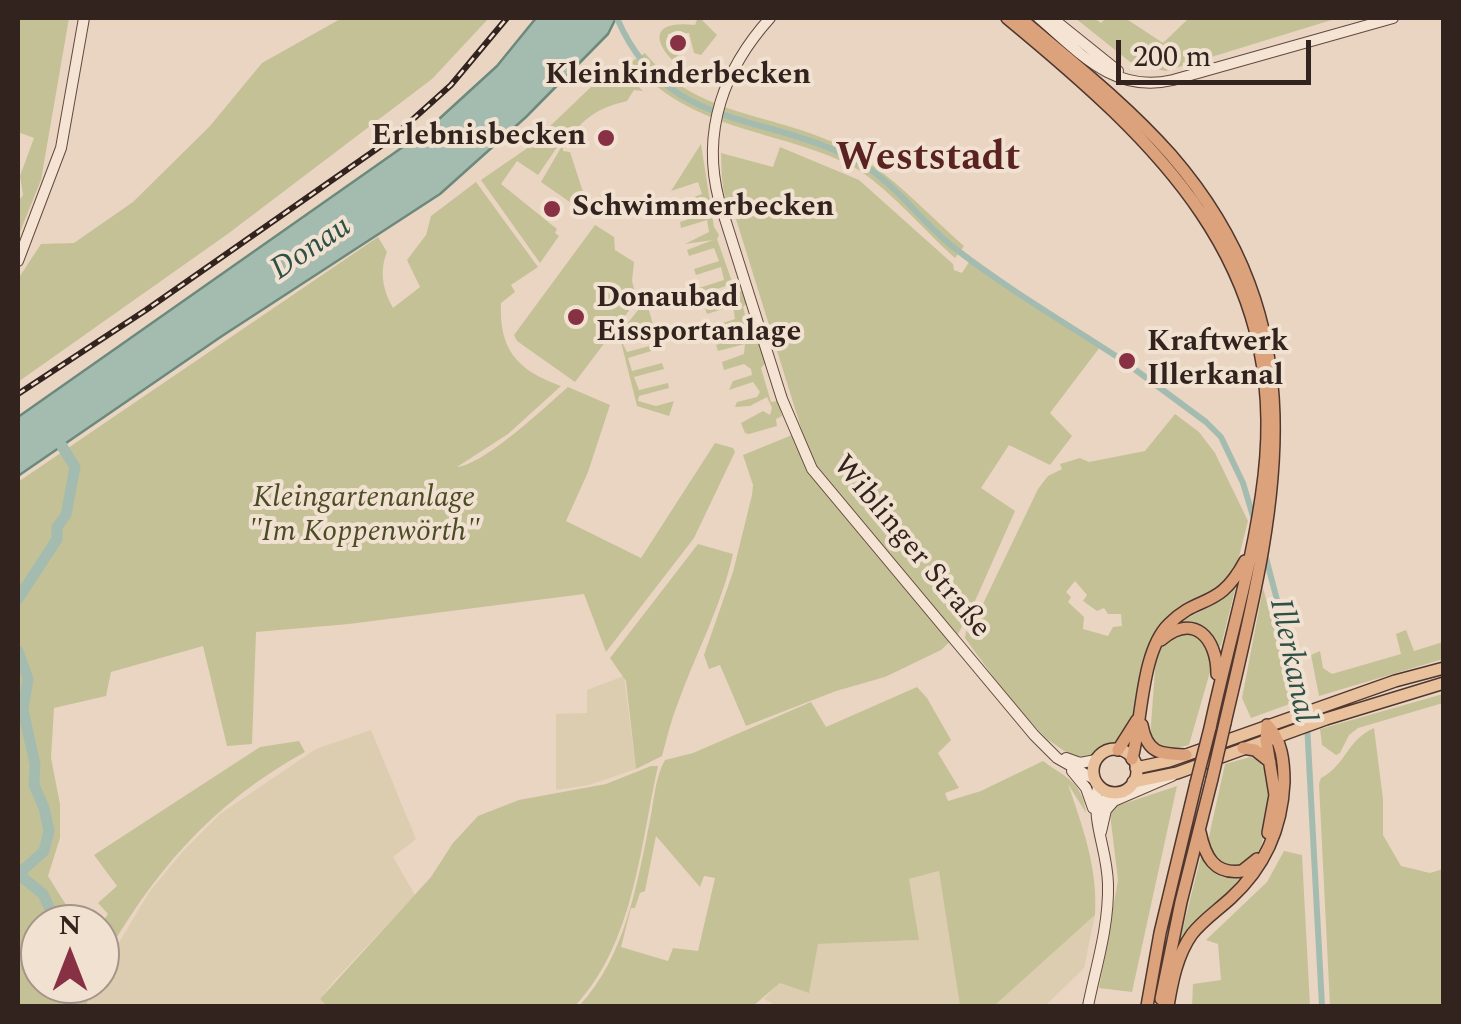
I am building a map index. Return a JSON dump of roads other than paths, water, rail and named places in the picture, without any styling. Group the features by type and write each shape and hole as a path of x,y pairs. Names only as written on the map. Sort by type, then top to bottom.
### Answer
{"highway":[{"path":"1007,18 1130,125 1166,163 1209,221 1235,273 1258,347 1266,393 1263,482 1196,783 1193,826 1159,1001"},
{"path":"1020,18 1132,114 1170,154 1216,218 1244,272 1270,352 1276,435 1271,507 1212,779 1193,826 1214,864 1233,872 1250,866 1264,846 1271,823 1275,795 1271,738"},
{"path":"1118,750 1134,728 1156,645 1171,622 1229,587 1251,548"},
{"path":"1156,645 1178,630 1193,629 1205,635 1217,655 1217,693"},
{"path":"1134,763 1142,702"},
{"path":"1141,721 1153,751 1168,756 1186,755"},
{"path":"1159,1001 1184,946 1198,926 1245,884 1266,857 1282,808 1284,773 1267,725"},
{"path":"1244,748 1255,750 1270,762"}],"main road":[{"path":"18,261 61,148 84,18"},
{"name":"Wiblinger Straße","path":"770,18 739,55 720,101 713,162 719,200 782,400 808,462 843,510 1051,752 1096,782"},
{"path":"1039,18 1121,80 1158,83 1393,18"},
{"path":"1052,18 1112,68 1131,77 1165,78 1197,72"},
{"path":"18,247 32,222"},
{"path":"1100,838 1106,810 1114,801 1271,738 1291,724 1444,668"},
{"path":"1324,712 1444,682"},
{"path":"1051,752 1073,761 1096,760 1108,750 1118,750 1134,763 1186,755 1267,725 1291,724"},
{"path":"1094,810 1096,760"},
{"path":"1064,763 1082,783 1094,810 1108,880 1107,920 1088,1006"},
{"path":"1133,782 1134,763"},
{"path":"1097,824 1102,802 1112,793 1133,782 1177,773"},
{"path":"1096,782 1112,793"}],"water":[{"name":"Donau","path":"536,18 616,18 608,34 526,117 440,194 222,336 18,476 18,417 427,130 497,66"}],"waterway":[{"name":"Illerkanal","path":"617,18 639,56 665,84 695,103 833,150 868,168 957,250 1122,360"},
{"name":"Illerkanal","path":"1133,368 1221,437 1243,483 1255,523"},
{"path":"18,599 57,539 57,527 66,515 75,467 55,435"},
{"name":"Illerkanal","path":"1265,554 1306,711"},
{"path":"18,651 28,679 23,710 35,764 34,785 49,831 44,851 22,871 22,877 43,894 48,904"},
{"name":"Illerkanal","path":"1307,723 1322,1006"}],"railway":[{"path":"18,394 391,139 451,85 507,18"}],"place":[{"name":"Kleinkinderbecken","path":"678,43"},
{"name":"Erlebnisbecken","path":"606,138"},
{"name":"Schwimmerbecken","path":"552,209"},
{"name":"Donaubad Eissportanlage","path":"576,317"},
{"name":"Kraftwerk Illerkanal","path":"1127,361"}],"district":[{"name":"Weststadt","path":"928,161"}],"park label":[{"name":"Kleingartenanlage \"Im Koppenwörth\"","path":"364,517"}]}
